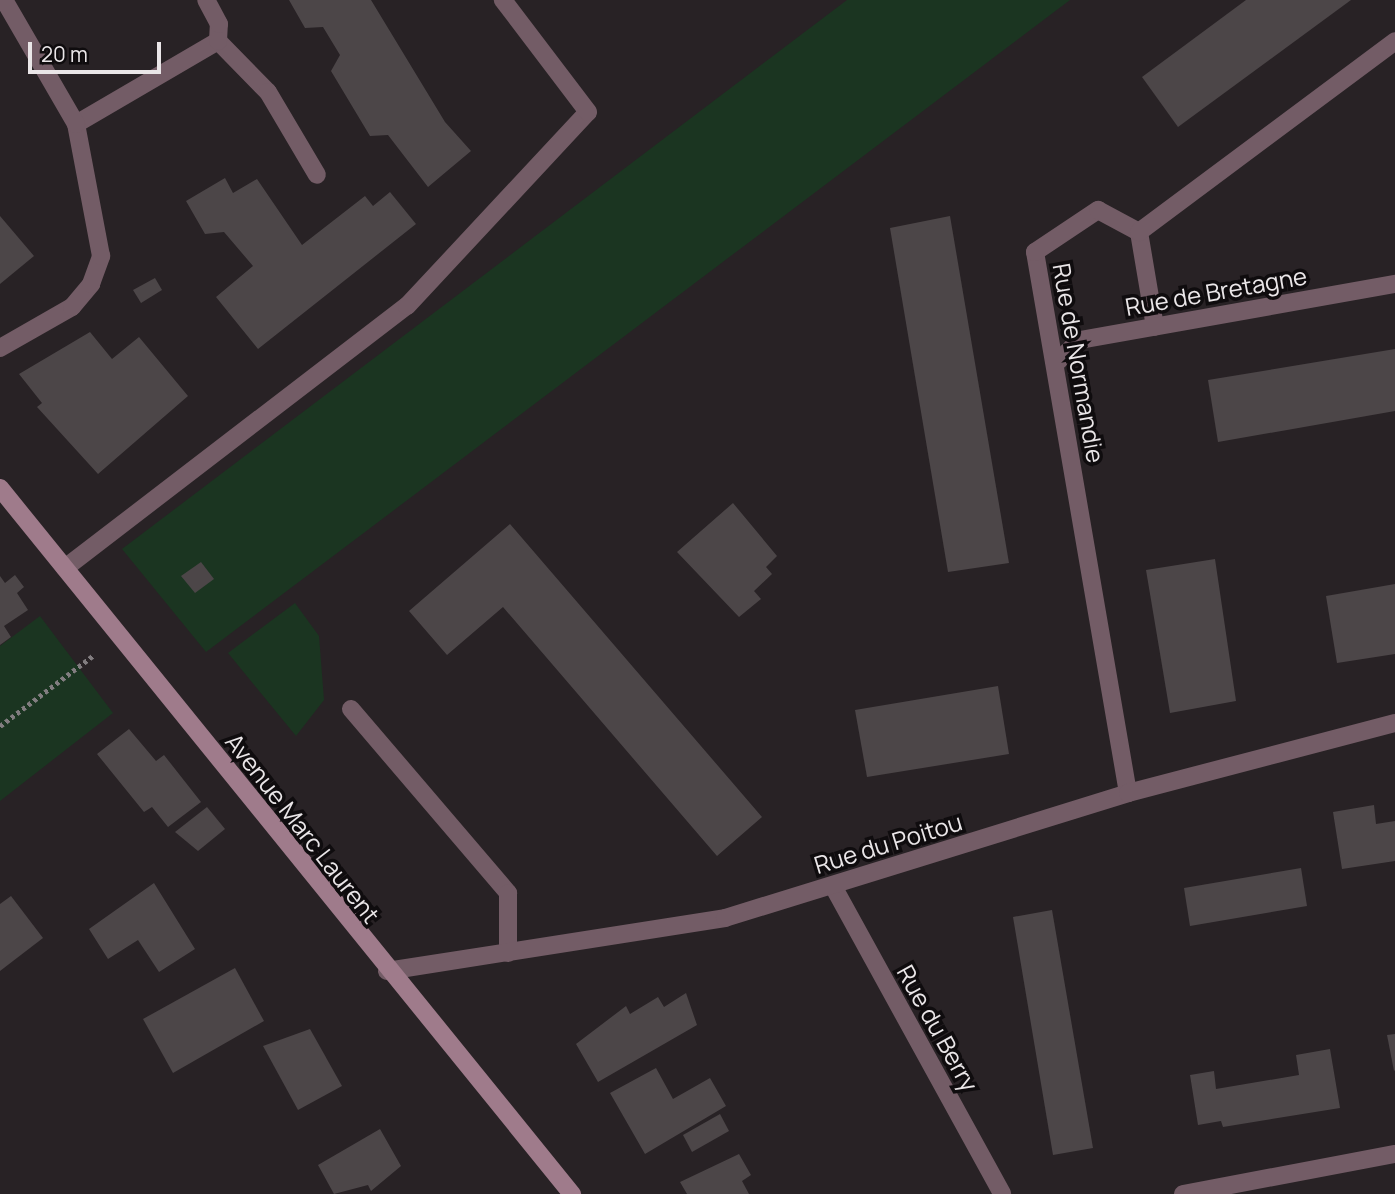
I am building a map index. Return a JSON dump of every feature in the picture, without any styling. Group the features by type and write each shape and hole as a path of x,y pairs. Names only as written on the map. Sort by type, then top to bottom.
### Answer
{"street":[{"path":"0,348 72,307 91,284 101,256 76,124 4,0"},
{"path":"206,0 219,24 218,41 268,92 317,175"},
{"path":"65,568 407,306 588,112 503,0"},
{"path":"76,124 218,41"},
{"path":"1155,327 1139,232 1395,41"},
{"name":"Rue de Normandie","path":"1128,793 1035,252 1098,210 1139,232"},
{"name":"Rue de Bretagne","path":"1055,364 1080,340 1395,284"},
{"name":"Avenue Marc Laurent","path":"0,488 387,971 572,1194"},
{"path":"351,709 508,894 508,953"},
{"name":"Rue du Poitou","path":"387,971 725,918 1128,793 1395,723"},
{"name":"Rue du Berry","path":"833,886 1002,1194"},
{"path":"1183,1194 1395,1154"}],"path":[{"path":"0,726 120,635"}],"green space":[{"path":"847,0 1070,0 206,652 122,549"},
{"path":"295,603 319,636 324,700 296,736 228,653"},
{"path":"40,616 113,713 0,801 0,646"}],"building":[{"path":"289,0 371,0 445,122 471,151 428,187 388,135 370,136 331,71 340,55 323,27 305,28"},
{"path":"1246,0 1351,0 1178,127 1142,77"},
{"path":"225,178 233,193 257,179 302,245 365,196 373,206 390,192 416,224 258,349 216,297 253,266 224,232 205,234 186,201"},
{"path":"0,216 34,256 0,284"},
{"path":"950,216 1009,563 948,572 890,228"},
{"path":"155,278 162,290 141,303 133,290"},
{"path":"90,332 112,359 139,337 188,396 98,474 37,407 42,403 19,374"},
{"path":"1395,349 1395,411 1218,442 1208,380"},
{"path":"733,503 777,556 766,567 772,574 754,591 761,599 739,617 677,552"},
{"path":"510,524 762,817 717,856 503,607 447,655 409,611"},
{"path":"1215,559 1236,701 1170,713 1146,570"},
{"path":"201,562 214,579 195,593 181,576"},
{"path":"15,575 24,587 17,593 28,610 4,626 11,637 0,645 0,576 5,583"},
{"path":"1395,584 1395,654 1337,663 1326,596"},
{"path":"998,686 1009,754 867,777 855,710"},
{"path":"129,729 156,761 164,755 201,802 168,827 152,807 144,812 97,754"},
{"path":"1374,805 1376,824 1395,821 1395,861 1342,869 1333,812"},
{"path":"207,807 225,829 198,851 175,832"},
{"path":"1301,868 1307,906 1190,926 1184,888"},
{"path":"154,883 195,949 159,972 138,940 108,959 89,929"},
{"path":"11,896 43,938 0,971 0,904"},
{"path":"1052,910 1093,1148 1053,1155 1013,917"},
{"path":"235,968 264,1021 173,1073 143,1019"},
{"path":"686,993 697,1025 598,1082 576,1044 626,1006 630,1014 658,997 664,1007"},
{"path":"310,1029 342,1086 298,1110 263,1046"},
{"path":"1395,1034 1395,1070 1394,1071 1387,1035"},
{"path":"1330,1049 1340,1108 1223,1127 1221,1121 1198,1125 1190,1075 1214,1071 1216,1089 1299,1075 1296,1055"},
{"path":"656,1068 673,1099 710,1078 726,1106 645,1154 610,1093"},
{"path":"720,1114 729,1131 692,1152 683,1135"},
{"path":"380,1129 401,1166 371,1191 368,1185 334,1194 318,1165"},
{"path":"739,1154 751,1175 742,1181 749,1194 687,1194 680,1182"}]}
